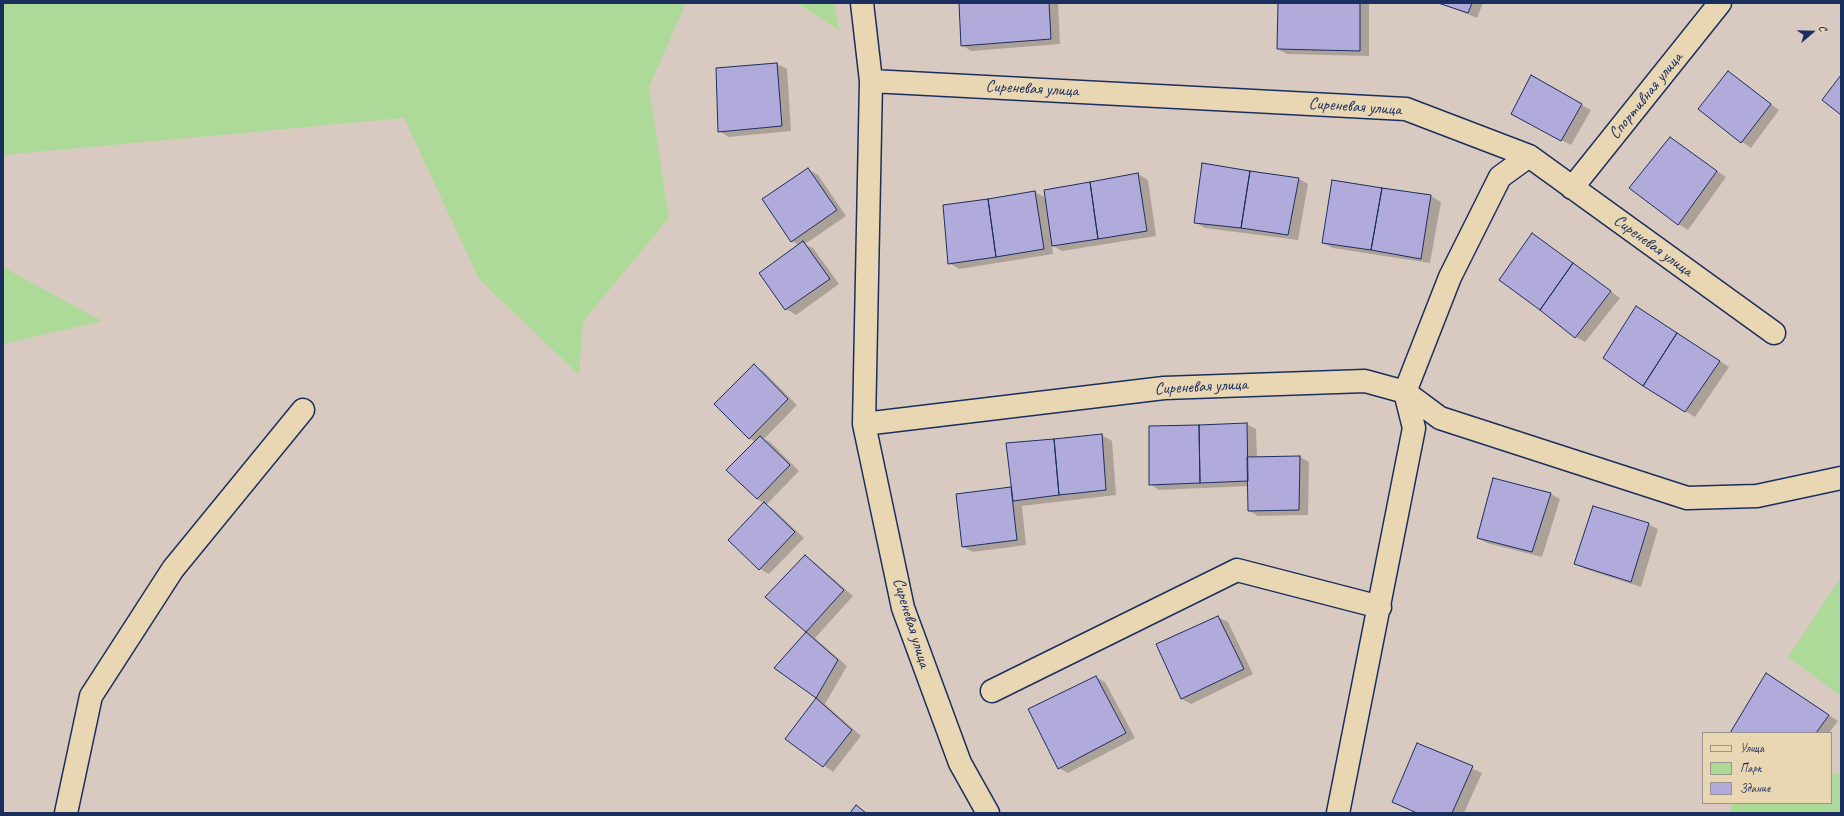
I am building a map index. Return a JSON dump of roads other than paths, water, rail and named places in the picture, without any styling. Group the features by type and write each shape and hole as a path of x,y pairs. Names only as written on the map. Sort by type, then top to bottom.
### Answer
{"street":[{"name":"Сиреневая улица","path":"862,3 871,81 864,424 903,608 960,762 988,813"},
{"name":"Спортивная улица","path":"1572,188 1720,3"},
{"name":"Сиреневая улица","path":"871,81 1406,109 1529,156 1774,333"},
{"path":"1338,813 1380,608 1414,428 1405,392 1450,276 1500,178 1529,156"},
{"name":"Сиреневая улица","path":"864,424 1164,388 1365,381 1405,392 1440,418 1687,498 1757,496 1841,478"},
{"path":"66,813 91,696 174,569 303,410"},
{"path":"992,691 1237,570 1380,608"}]}
